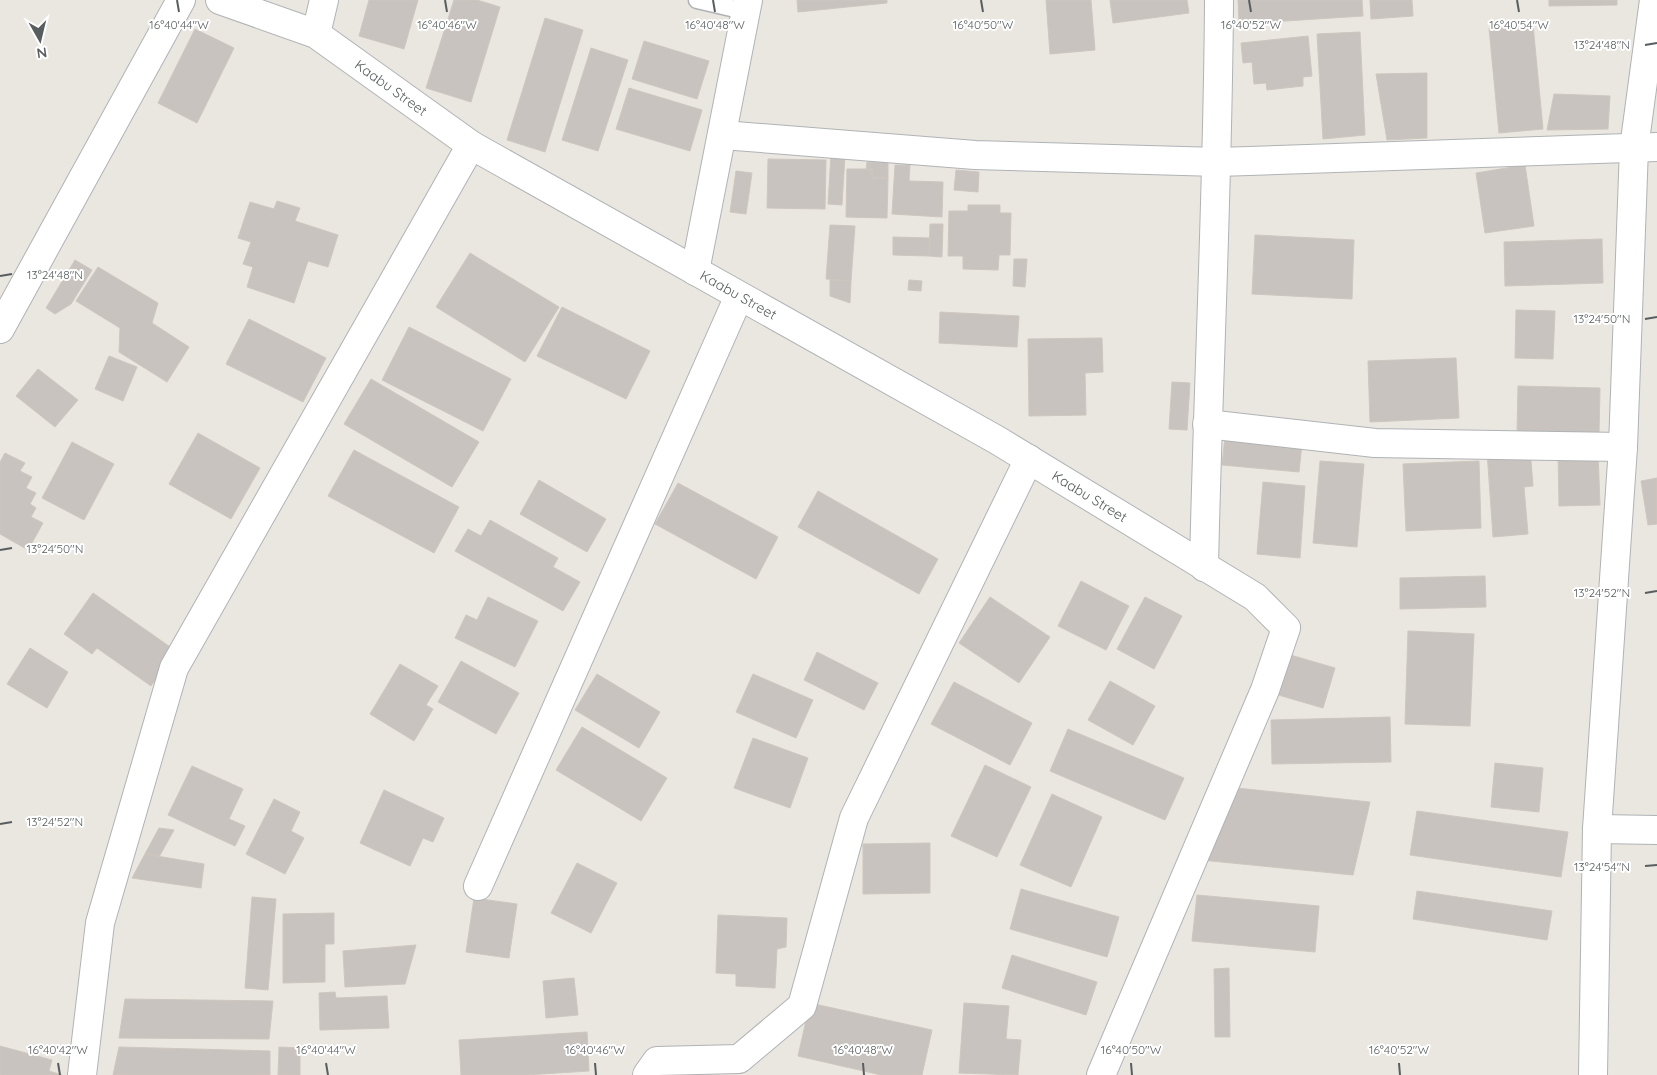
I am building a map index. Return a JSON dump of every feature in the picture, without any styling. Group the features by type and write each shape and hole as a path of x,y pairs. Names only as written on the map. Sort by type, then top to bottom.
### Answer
{"street":[{"path":"0,329 181,0"},
{"name":"Kaabu Street","path":"220,0 316,34 471,145 1029,459 1255,598 1286,628 1265,690 1101,1075"},
{"path":"316,34 324,0"},
{"path":"1204,567 1207,424 1218,162 1219,0"},
{"path":"1593,1075 1597,829 1654,0"},
{"path":"695,271 746,6"},
{"path":"722,135 975,155 1218,162 1645,148"},
{"path":"82,1075 100,924 174,668 471,145"},
{"path":"478,886 739,296"},
{"path":"1207,424 1375,443 1623,447"},
{"path":"647,1075 657,1061 739,1059 802,1006 854,818 1029,459"},
{"path":"1597,829 1657,830"}],"lane":[{"path":"697,0 746,6"}],"building":[{"path":"369,0 418,0 404,49 359,36"},
{"path":"454,0 477,0 500,7 471,102 426,88"},
{"path":"797,0 887,0 887,3 798,12"},
{"path":"1046,0 1091,0 1095,50 1050,54"},
{"path":"1110,0 1187,0 1189,13 1113,23"},
{"path":"1238,0 1362,0 1363,16 1239,24"},
{"path":"1370,0 1412,0 1413,16 1371,19"},
{"path":"1549,0 1617,0 1617,5 1549,6"},
{"path":"545,18 583,30 545,152 507,140"},
{"path":"1533,25 1543,129 1499,133 1489,28"},
{"path":"195,29 234,48 197,123 158,103"},
{"path":"1360,32 1365,135 1323,139 1317,34"},
{"path":"1308,36 1312,76 1303,77 1303,86 1267,90 1266,83 1254,84 1252,62 1243,63 1241,43"},
{"path":"644,41 709,61 697,99 632,79"},
{"path":"591,48 628,60 598,151 562,140"},
{"path":"1427,73 1427,138 1387,140 1376,74"},
{"path":"629,88 702,110 690,151 616,129"},
{"path":"1554,94 1610,96 1608,129 1547,130"},
{"path":"831,154 845,155 842,205 828,204"},
{"path":"768,159 826,160 825,209 767,208"},
{"path":"867,162 888,162 888,178 872,178 872,169 866,170"},
{"path":"895,165 910,165 909,181 943,182 942,217 892,214"},
{"path":"1525,165 1534,226 1485,233 1476,173"},
{"path":"847,169 872,169 872,178 888,178 887,218 846,217"},
{"path":"956,170 979,172 978,192 954,190"},
{"path":"736,171 752,173 746,214 730,212"},
{"path":"277,201 300,208 295,221 338,235 328,267 308,261 294,303 247,287 253,267 243,264 251,242 238,238 250,202 274,209"},
{"path":"968,205 1000,205 1000,213 1011,213 1010,255 999,255 998,270 963,269 963,256 948,256 949,211 968,211"},
{"path":"930,224 943,224 942,257 929,256"},
{"path":"830,225 855,226 851,281 826,279"},
{"path":"1255,235 1354,240 1352,299 1252,294"},
{"path":"893,237 930,238 929,256 893,255"},
{"path":"1602,239 1603,283 1505,286 1504,242"},
{"path":"470,253 559,307 525,362 436,307"},
{"path":"1014,259 1027,259 1025,287 1013,286"},
{"path":"75,260 92,270 71,304 55,314 46,308"},
{"path":"98,267 158,303 152,323 189,347 167,382 119,352 120,328 76,301"},
{"path":"830,280 851,281 850,303 830,296"},
{"path":"909,280 922,281 921,291 908,290"},
{"path":"562,307 650,351 626,399 537,356"},
{"path":"1516,310 1555,311 1553,359 1515,358"},
{"path":"940,312 1019,316 1017,347 939,343"},
{"path":"249,319 326,358 303,402 226,364"},
{"path":"409,327 511,379 483,431 382,380"},
{"path":"1102,338 1103,372 1085,373 1086,415 1029,416 1028,339"},
{"path":"109,356 137,367 123,401 95,389"},
{"path":"1456,358 1459,418 1370,422 1368,361"},
{"path":"38,369 78,400 55,427 16,396"},
{"path":"371,379 479,442 452,487 344,424"},
{"path":"1172,382 1190,383 1187,430 1169,429"},
{"path":"1518,386 1600,388 1599,434 1517,433"},
{"path":"198,433 260,468 231,519 169,484"},
{"path":"1225,437 1302,444 1299,472 1222,465"},
{"path":"72,442 114,464 84,520 42,498"},
{"path":"1530,448 1533,486 1524,487 1528,534 1493,537 1487,451"},
{"path":"354,450 459,507 434,553 328,496"},
{"path":"1598,452 1600,505 1559,506 1558,453"},
{"path":"5,453 25,463 20,471 32,477 26,488 36,493 30,504 36,508 31,517 43,523 28,550 0,534 0,462"},
{"path":"1320,461 1364,464 1357,547 1313,543"},
{"path":"1479,461 1481,528 1406,531 1403,464"},
{"path":"1657,478 1657,524 1648,525 1641,481"},
{"path":"539,480 606,519 587,552 520,514"},
{"path":"1263,482 1305,486 1300,558 1257,554"},
{"path":"678,483 778,537 756,579 655,524"},
{"path":"818,491 938,559 919,594 798,527"},
{"path":"490,520 558,558 553,567 580,582 563,611 455,551 468,529 481,536"},
{"path":"1485,576 1486,607 1400,609 1400,578"},
{"path":"1081,581 1129,606 1106,650 1058,626"},
{"path":"93,593 176,651 151,686 97,648 92,654 64,634"},
{"path":"488,597 538,621 515,667 455,638 466,615 477,620"},
{"path":"990,597 1050,637 1019,683 959,643"},
{"path":"1145,597 1182,616 1154,669 1117,649"},
{"path":"1408,631 1474,634 1470,726 1405,724"},
{"path":"30,648 68,672 47,708 7,684"},
{"path":"817,652 878,683 864,710 804,680"},
{"path":"1287,654 1335,668 1323,708 1275,694"},
{"path":"461,661 519,693 496,734 438,702"},
{"path":"400,664 438,686 426,705 433,709 414,741 370,714"},
{"path":"597,674 660,712 639,748 575,710"},
{"path":"753,674 813,700 796,738 736,712"},
{"path":"1110,681 1155,706 1133,745 1088,720"},
{"path":"954,682 1032,723 1010,765 931,724"},
{"path":"1390,717 1391,762 1272,764 1271,720"},
{"path":"582,727 667,778 641,821 556,770"},
{"path":"1068,729 1184,778 1165,820 1050,771"},
{"path":"753,738 808,758 790,808 734,788"},
{"path":"1495,763 1543,768 1539,812 1491,807"},
{"path":"985,765 1031,787 997,857 951,836"},
{"path":"192,766 243,789 229,819 245,826 235,846 168,815"},
{"path":"1237,788 1370,802 1353,875 1201,860"},
{"path":"384,790 444,818 433,842 423,838 410,866 360,843"},
{"path":"1052,794 1102,817 1071,887 1020,865"},
{"path":"274,799 300,812 291,831 304,838 285,874 246,854"},
{"path":"1417,811 1568,832 1561,877 1410,855"},
{"path":"159,828 174,830 159,857 145,854"},
{"path":"930,843 930,893 863,894 863,844"},
{"path":"145,854 204,864 201,888 132,878"},
{"path":"577,863 617,883 591,933 551,913"},
{"path":"1021,889 1119,917 1107,957 1010,929"},
{"path":"1417,891 1552,911 1547,940 1413,919"},
{"path":"1197,895 1319,906 1315,952 1192,941"},
{"path":"252,897 276,899 268,990 245,988"},
{"path":"474,898 517,904 509,958 466,952"},
{"path":"334,913 334,944 325,944 325,982 283,983 283,914"},
{"path":"718,915 787,918 786,947 777,949 775,988 736,986 736,974 716,973"},
{"path":"416,945 405,984 345,987 343,951"},
{"path":"1012,955 1097,982 1086,1015 1002,988"},
{"path":"1229,968 1230,1037 1215,1037 1214,969"},
{"path":"574,978 578,1015 546,1018 543,981"},
{"path":"335,992 336,998 387,996 389,1028 320,1030 319,993"},
{"path":"125,999 273,1001 269,1039 119,1038"},
{"path":"810,1003 932,1030 922,1075 881,1075 798,1056"},
{"path":"964,1003 1009,1006 1006,1039 1021,1040 1018,1075 959,1073"},
{"path":"587,1032 589,1071 526,1075 461,1075 459,1040"},
{"path":"0,1046 52,1060 49,1071 62,1075 0,1075"},
{"path":"119,1047 270,1051 270,1075 113,1075"},
{"path":"279,1047 300,1048 300,1075 278,1075"}]}
